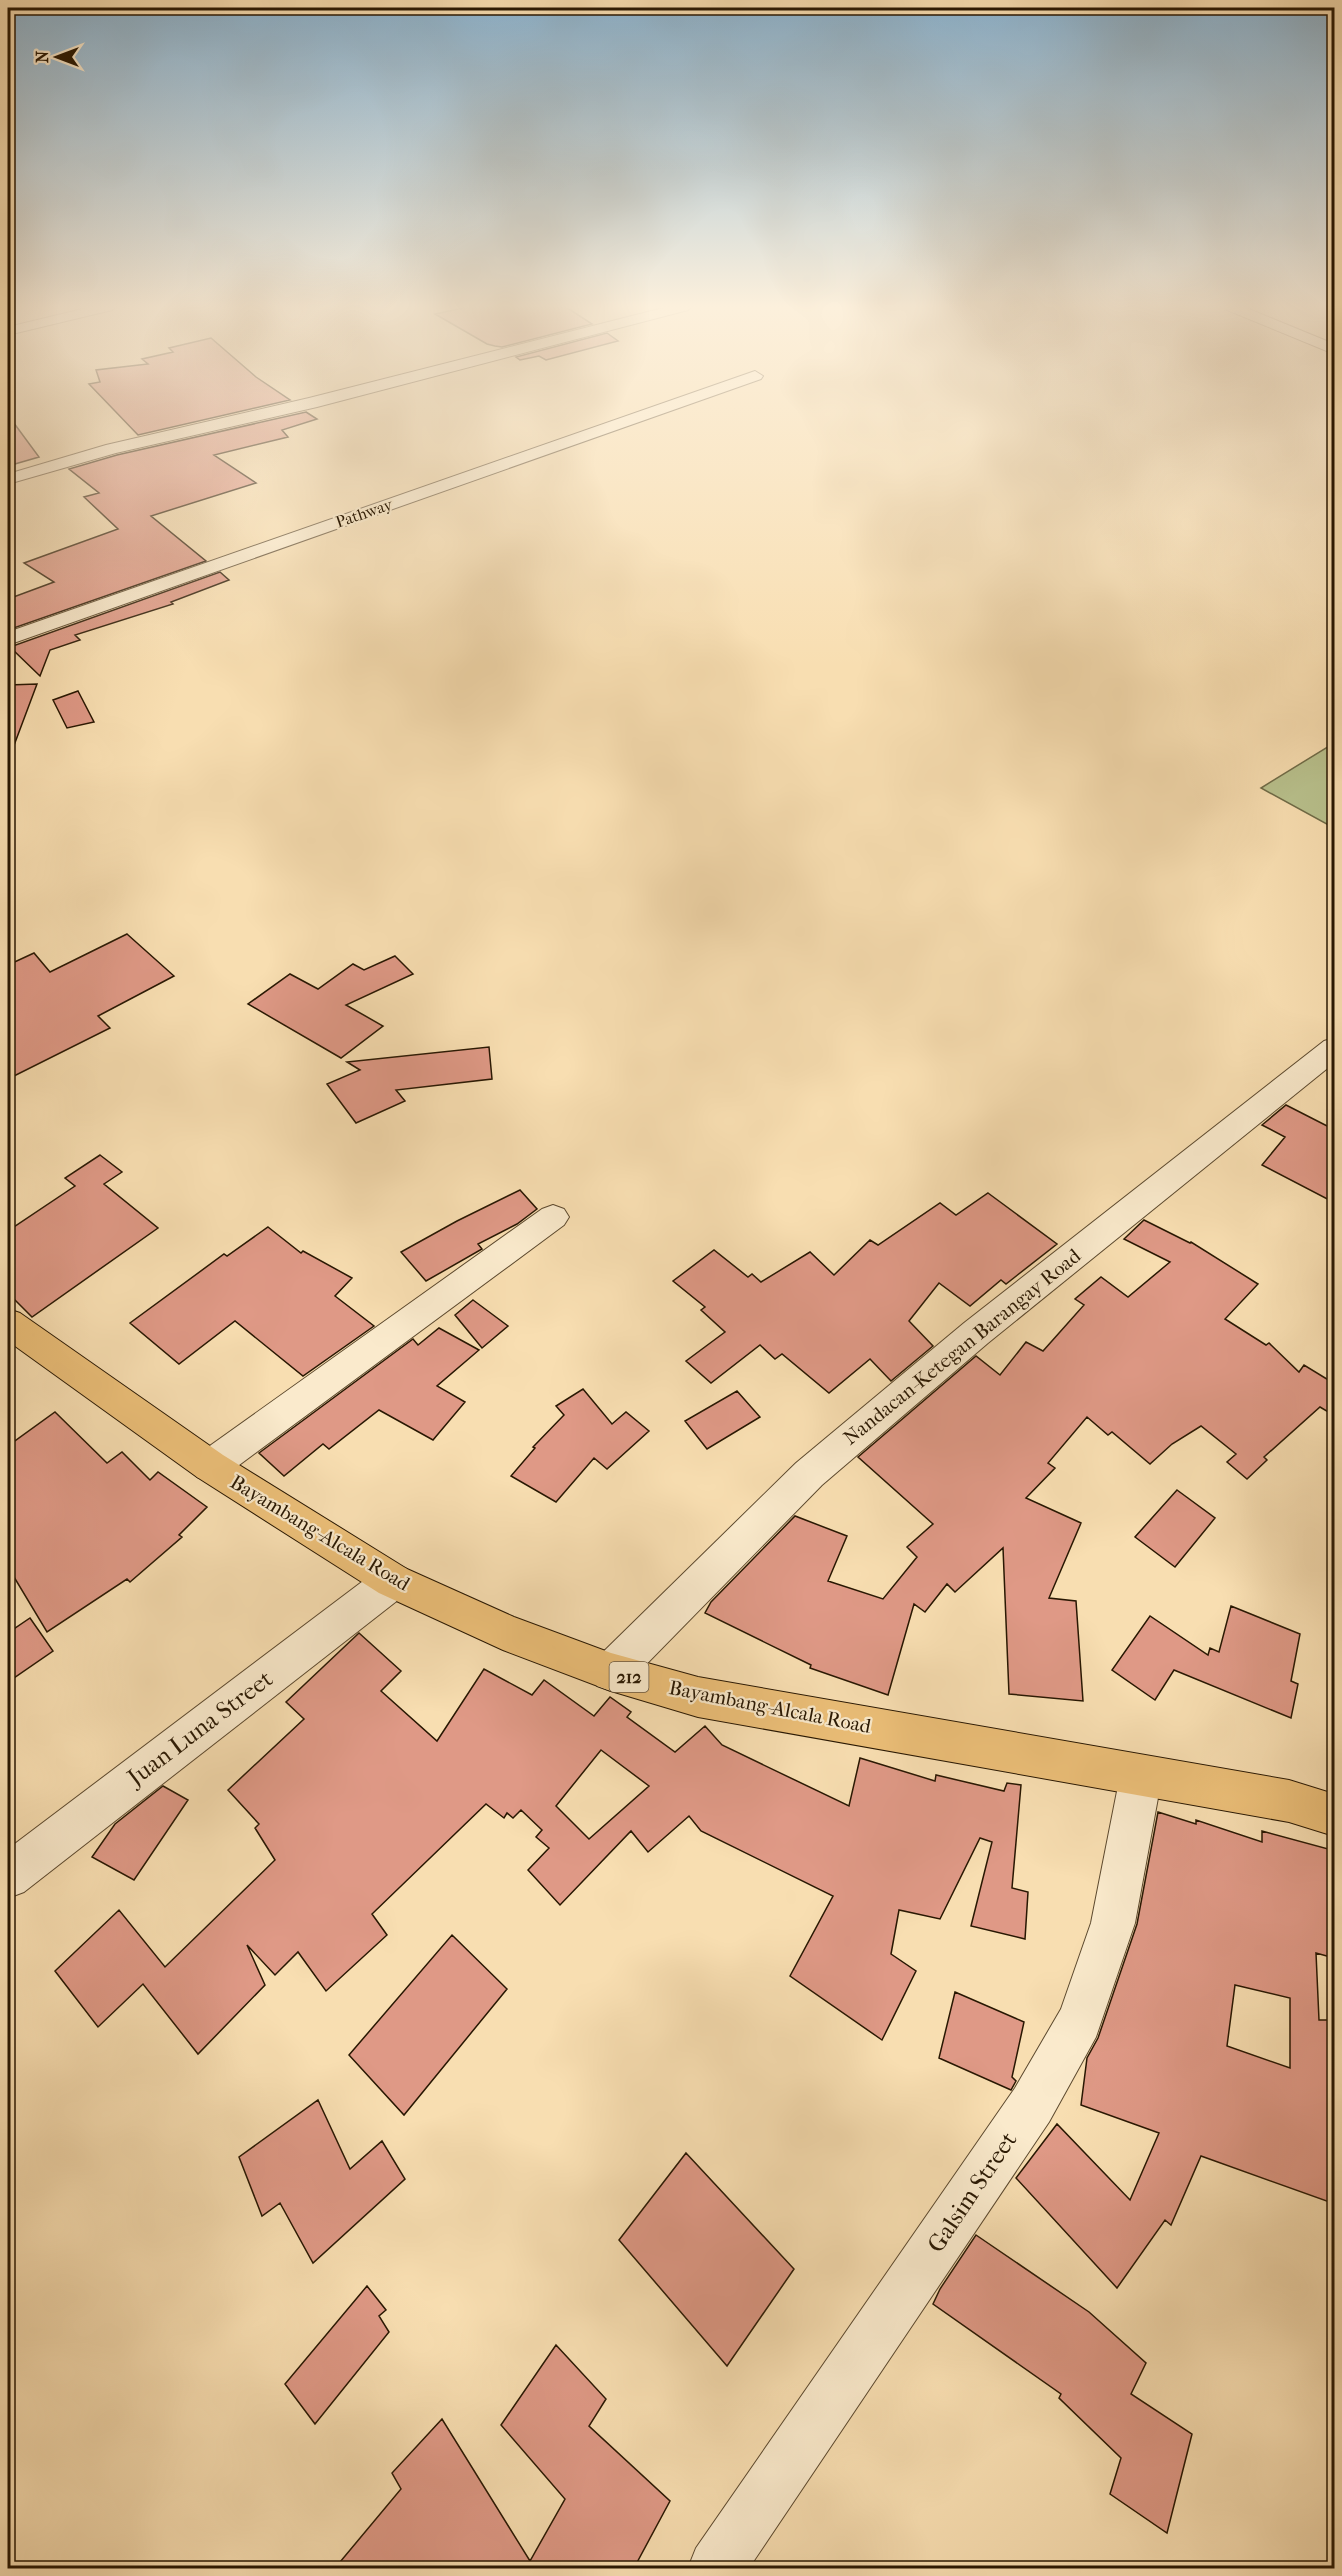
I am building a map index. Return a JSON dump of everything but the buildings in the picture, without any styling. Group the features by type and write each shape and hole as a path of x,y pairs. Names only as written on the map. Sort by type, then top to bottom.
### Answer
{"main road":[{"name":"Bayambang-Alcala Road","path":"8,1323 210,1466 393,1581 503,1631 611,1672 698,1697 1289,1801 1335,1815"}],"street":[{"path":"8,479 112,449 206,427"},
{"name":"Pathway","path":"8,639 610,427"},
{"name":"Nandacan-Ketegan Barangay Road","path":"611,1672 809,1474 976,1333 1335,1048"},
{"path":"210,1466 553,1217"},
{"name":"Juan Luna Street","path":"8,1876 393,1581"},
{"name":"Galsim Street","path":"716,2568 1032,2105 1080,2021 1113,1923 1141,1776"}],"green space":[{"path":"1334,743 1334,828 1261,788"}]}
